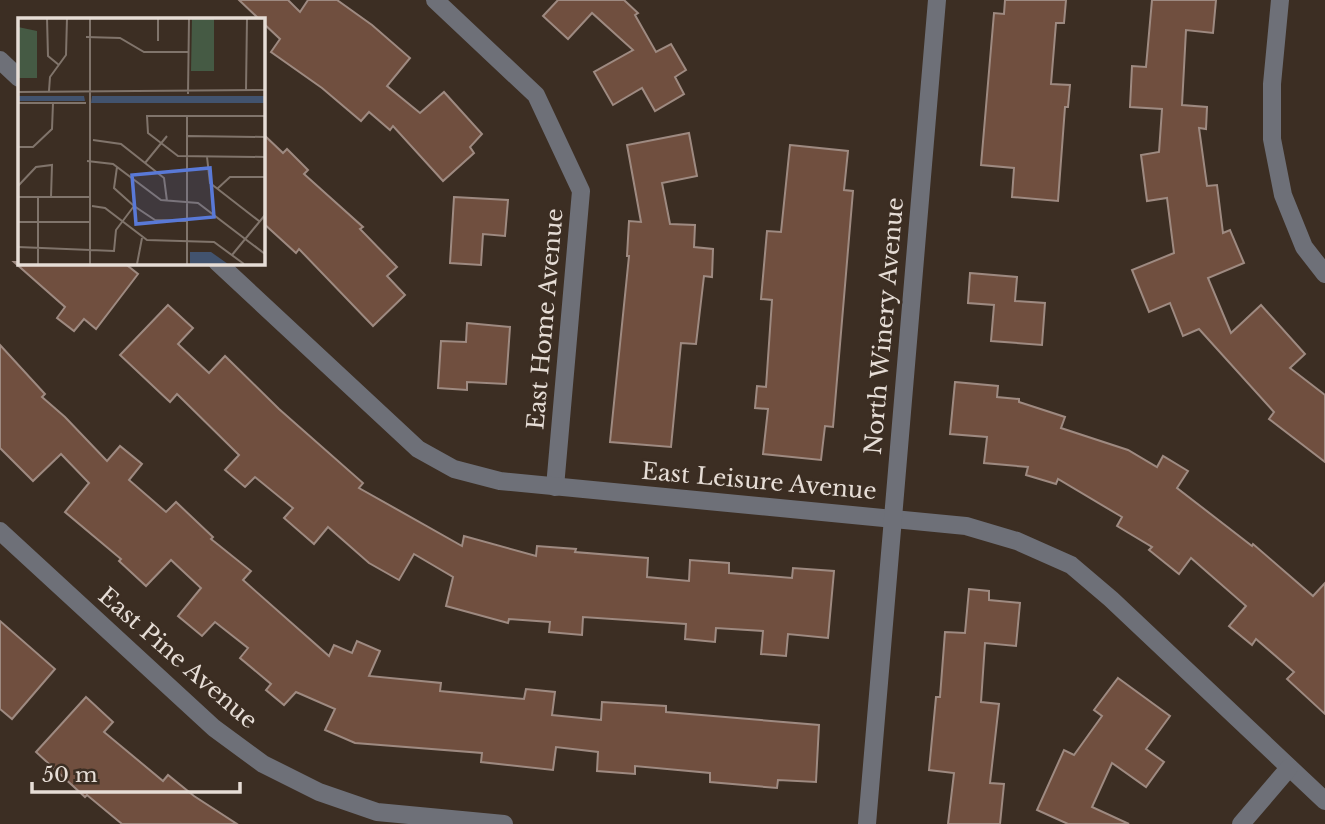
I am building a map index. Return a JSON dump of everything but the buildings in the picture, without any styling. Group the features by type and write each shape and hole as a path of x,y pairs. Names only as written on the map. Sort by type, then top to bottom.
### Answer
{"street":[{"name":"East Home Avenue","path":"435,0 536,95 581,191 555,486"},
{"name":"North Winery Avenue","path":"867,824 937,0"},
{"path":"1280,0 1272,84 1272,139 1283,195 1304,247 1325,274"},
{"path":"0,60 18,77"},
{"name":"East Leisure Avenue","path":"219,264 418,449 454,469 500,481 966,526 1017,541 1071,565 1121,608 1325,801"},
{"name":"East Pine Avenue","path":"0,531 214,729 263,764 319,792 377,812 504,824"},
{"path":"1241,824 1289,768"}]}
